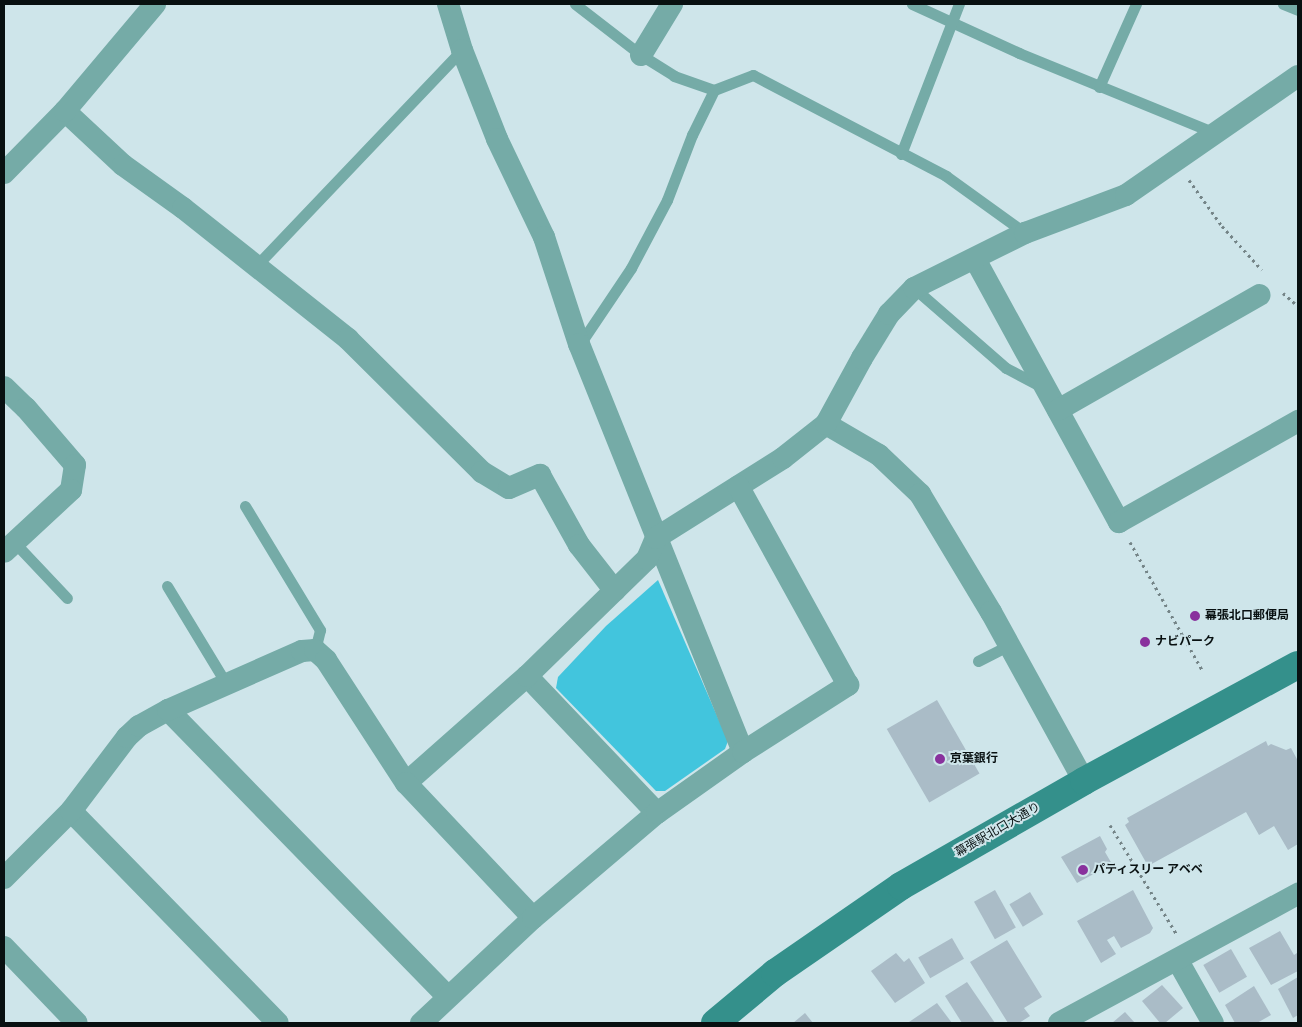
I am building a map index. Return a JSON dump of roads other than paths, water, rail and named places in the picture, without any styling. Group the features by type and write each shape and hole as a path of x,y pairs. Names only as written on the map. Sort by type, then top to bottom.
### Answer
{"street":[{"path":"4,172 65,111 155,4"},
{"path":"448,4 462,50 497,139 544,238 580,344 743,752"},
{"path":"641,55 672,4"},
{"path":"406,783 527,676 647,559 656,538 782,458 826,424 862,358 889,314 914,288 1025,233 1126,195 1298,76"},
{"path":"65,111 123,165 183,208 348,339 482,472 508,488 540,475 579,545 615,590"},
{"path":"975,259 1119,522 1298,421"},
{"path":"1058,410 1270,292"},
{"path":"4,387 26,408 75,465 71,490 9,547"},
{"path":"826,424 879,455 915,488 1009,644 1084,781"},
{"path":"422,1023 533,918 657,813 743,752 848,685 738,486"},
{"path":"4,878 71,811 126,737 139,726 168,710 302,651 315,650 326,660 406,783 533,918"},
{"name":"幕張駅北口大通り","path":"715,1023 775,974 893,891 1084,781 1298,665"},
{"path":"527,676 657,813"},
{"path":"168,710 448,997"},
{"path":"71,811 278,1023"},
{"path":"1059,1023 1297,898"},
{"path":"4,947 78,1023"},
{"path":"1183,958 1213,1023"}],"lane":[{"path":"575,4 641,55 674,76 714,90 753,75 946,176 1025,233"},
{"path":"912,4 1019,53 1215,134"},
{"path":"901,154 959,4"},
{"path":"1099,87 1136,4"},
{"path":"1282,4 1298,10"},
{"path":"256,266 462,50"},
{"path":"580,344 631,268 667,200 692,135 714,90"},
{"path":"914,288 1006,368 1045,388"},
{"path":"245,506 320,630 315,650"},
{"path":"9,547 67,598"},
{"path":"167,586 227,685"},
{"path":"978,661 1009,644"}],"place":[{"name":"幕張北口郵便局","path":"1195,616"},
{"name":"ナビパーク","path":"1145,642"},
{"name":"京葉銀行","path":"940,759"},
{"name":"パティスリー アベベ","path":"1083,870"}]}
